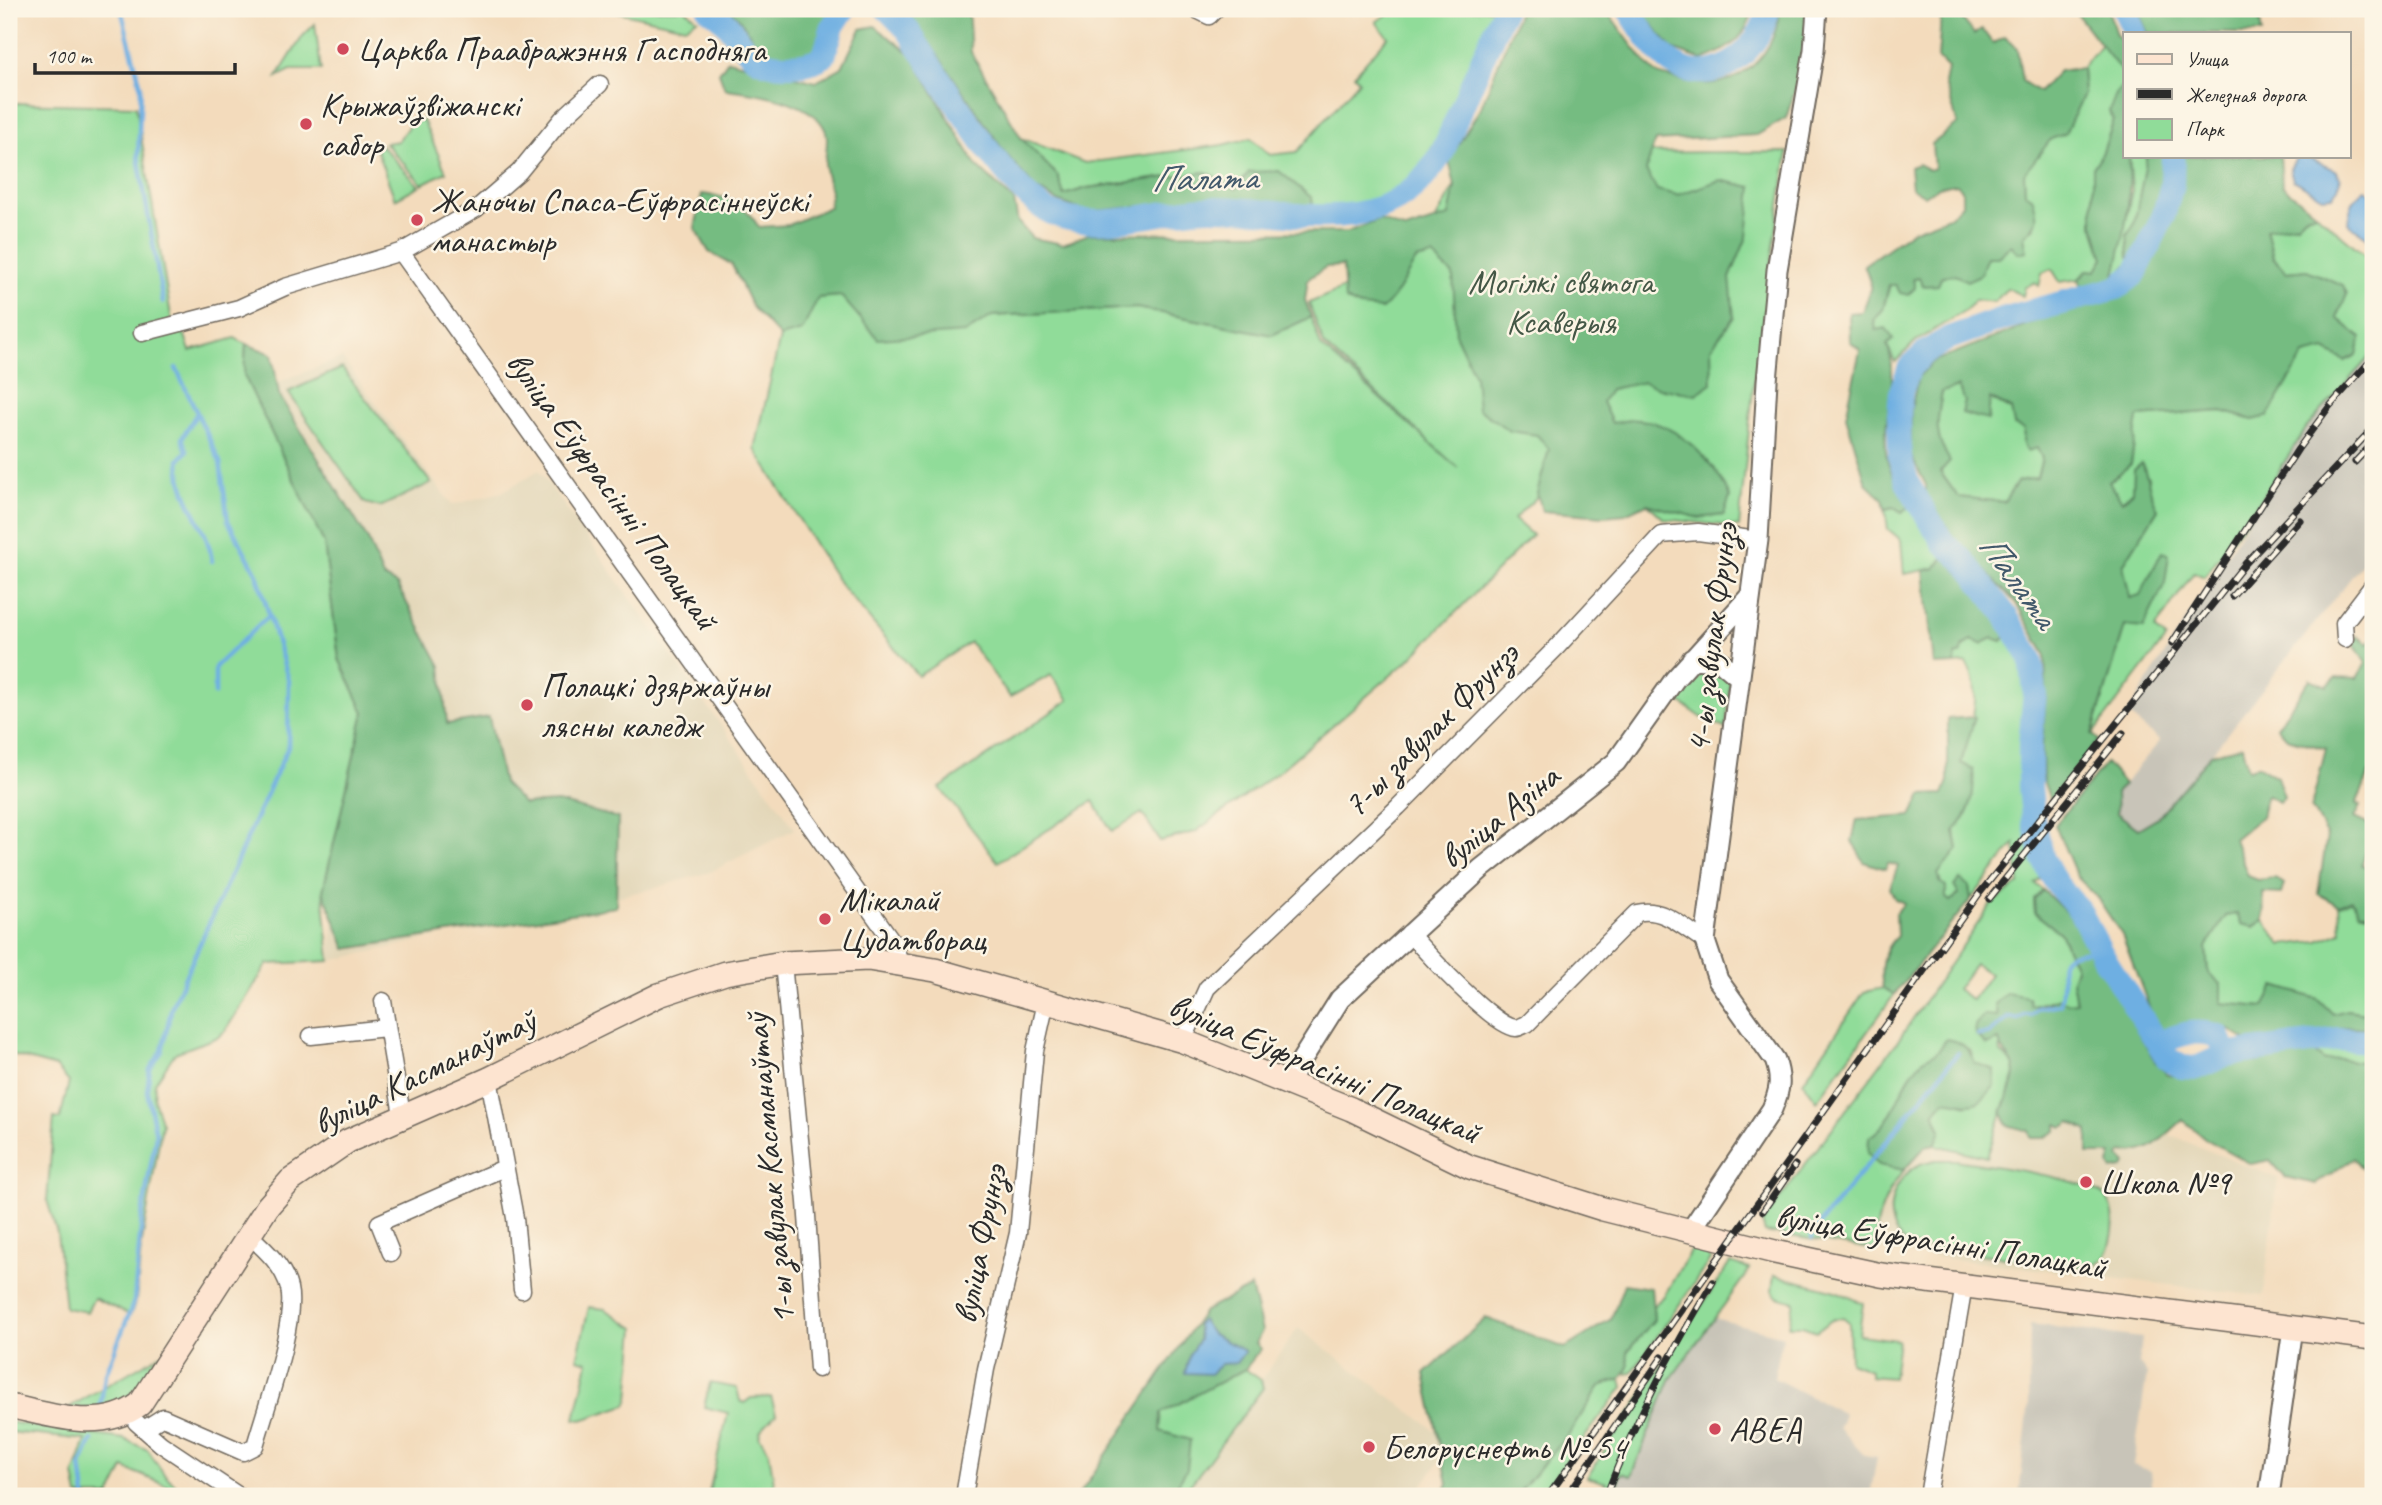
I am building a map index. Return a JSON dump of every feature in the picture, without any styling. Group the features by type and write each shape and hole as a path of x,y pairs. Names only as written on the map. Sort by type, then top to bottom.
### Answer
{"main road":[{"name":"вуліца Касманаўтаў","path":"137,1420 150,1392 268,1206 290,1181 348,1141 489,1079 659,995 725,973 824,959 900,962"},
{"name":"вуліца Еўфрасінні Полацкай","path":"900,962 1182,1041 1406,1134 1470,1167 1536,1190 1831,1266 1964,1286 2373,1338"},
{"path":"9,1406 80,1420 137,1420"}],"street":[{"path":"1195,9 1209,16 1216,9"},
{"name":"4-ы завулак Фрунзэ","path":"1691,1230 1772,1109 1780,1090 1780,1074 1774,1060 1718,979 1705,941 1758,540 1767,380 1777,270 1814,50 1817,9"},
{"path":"142,333 239,308 285,288 401,252 476,209 519,172 562,119 600,84"},
{"name":"вуліца Еўфрасінні Полацкай","path":"401,252 893,943 900,962"},
{"name":"7-ы завулак Фрунзэ","path":"1182,1041 1207,988 1398,807 1557,647 1661,535 1698,532 1758,540"},
{"path":"2345,639 2344,623 2373,585"},
{"name":"вуліца Азіна","path":"1287,1083 1340,999 1481,869 1616,762 1692,659 1750,596"},
{"path":"1692,659 1720,661 1739,677"},
{"path":"1409,933 1462,988 1503,1023 1516,1028 1527,1024 1637,913 1648,910 1660,913 1705,941"},
{"name":"1-ы завулак Касманаўтаў","path":"782,963 806,1202 818,1369"},
{"path":"383,1001 402,1115"},
{"name":"вуліца Фрунзэ","path":"964,1496 986,1369 1018,1233 1035,1051 1046,1002"},
{"path":"311,1036 386,1028"},
{"path":"489,1079 499,1119 504,1168 515,1219 522,1290"},
{"path":"391,1254 379,1223 504,1168"},
{"path":"137,1420 163,1417 243,1452 255,1447 291,1303 286,1278 268,1253 250,1236"},
{"path":"1928,1496 1964,1286"},
{"path":"2269,1496 2292,1328"},
{"path":"137,1420 239,1496"}],"shaded area":[{"path":"2373,353 2373,550 2158,817 2138,829 2117,813 2116,793 2160,741 2127,714 2307,427"},
{"name":"Полацкі дзяржаўны лясны каледж","path":"342,358 452,505 502,492 539,470 795,829 710,872 651,889 330,961 357,580 265,387"},
{"name":"Школа №9","path":"2015,1074 2278,1178 2263,1296 1877,1250 1874,1237 1891,1185 1925,1147 1935,1145 1987,1157"},
{"path":"1714,1318 1783,1336 1774,1378 1844,1414 1839,1428 1864,1455 1877,1457 1870,1496 1613,1496 1621,1473 1631,1476 1670,1380"},
{"path":"2030,1324 2142,1338 2139,1363 2147,1374 2133,1465 2150,1471 2152,1494 2166,1496 2019,1496 2029,1402"},
{"path":"1298,1328 1452,1443 1415,1496 1210,1496 1190,1481"}],"green space":[{"path":"605,9 685,9 697,19 685,27"},
{"path":"729,9 830,9 822,38 814,50 802,55 779,55 760,48"},
{"path":"906,9 968,9 971,52 1021,138 1058,176 1064,195 1087,188 1206,172 1236,189 1249,172 1279,171 1312,198 1313,209 1206,199 1087,212 1060,202 1035,188 1006,154"},
{"path":"1395,9 1494,9 1467,79 1425,159 1396,193 1377,202 1356,207 1313,209 1312,198 1236,189 1206,172 1087,188 1064,195 1021,138 1085,163 1223,145 1251,138 1270,155 1297,152 1359,81 1354,75 1388,37 1376,22"},
{"name":"Могілкі святога Ксаверыя","path":"1520,9 1605,9 1637,53 1656,73 1696,83 1715,83 1731,79 1759,60 1769,46 1780,9 1811,9 1809,48 1786,118 1757,135 1655,141 1646,171 1657,190 1677,195 1720,180 1752,187 1747,237 1730,278 1734,317 1711,348 1712,383 1696,394 1662,389 1644,382 1611,389 1602,402 1612,423 1637,420 1654,423 1669,429 1694,447 1716,471 1730,497 1724,515 1699,518 1647,504 1625,514 1604,516 1542,511 1537,493 1549,449 1537,435 1510,431 1478,409 1475,376 1456,336 1453,275 1433,256 1416,260 1394,297 1382,309 1360,307 1345,300 1343,266 1326,267 1308,279 1305,300 1311,317 1272,335 1137,308 992,316 965,333 878,339 841,296 818,298 802,331 780,337 752,307 732,265 709,252 695,228 702,194 735,202 747,211 759,227 789,225 829,207 830,192 825,165 827,136 820,121 797,105 766,95 725,89 719,73 728,60 816,82 842,67 861,29 875,26 911,54 976,165 1014,201 1018,222 1032,238 1063,244 1089,234 1347,232 1380,220 1406,230 1449,216 1455,186 1449,160 1481,107"},
{"path":"1640,9 1753,9 1746,28 1735,42 1702,60 1672,49"},
{"path":"2073,9 2108,9 2116,35 2123,40 2123,73"},
{"path":"2137,9 2258,9 2262,32 2148,32"},
{"path":"1958,13 1974,34 1982,29 1993,44 2005,37 2017,49 2022,81 2039,92 2059,71 2082,68 2084,94 2065,134 2051,139 2024,174 2025,193 2032,197 2036,214 2033,227 2024,236 2027,251 2018,253 2011,245 1998,257 1987,257 1980,275 1967,281 1955,275 1942,276 1938,285 1923,286 1919,277 1913,278 1915,288 1908,295 1900,293 1896,285 1889,285 1883,309 1874,321 1876,330 1886,328 1893,339 1887,345 1892,373 1886,448 1890,468 1911,506 1902,512 1894,507 1885,509 1883,499 1866,483 1846,416 1860,350 1850,341 1849,313 1862,312 1869,294 1870,284 1864,265 1912,231 1949,217 1962,205 1962,189 1957,184 1938,187 1925,196 1912,188 1910,167 1918,164 1929,170 1934,168 1932,144 1958,124 1945,84 1948,68 1938,58 1941,17"},
{"path":"315,24 321,70 291,70 277,77 303,36"},
{"path":"2101,44 2120,68 2123,77 2123,88 2117,92 2109,112 2114,119 2103,152 2093,168 2093,224 2104,258 2096,271 2087,270 2079,279 2060,282 2052,269 2042,273 2039,286 2035,282 2025,287 2023,296 2007,288 1995,302 1975,300 1967,309 1915,342 1895,362 1887,345 1893,339 1876,330 1874,320 1883,309 1890,285 1919,277 1955,275 2011,245 2035,227 2025,194 2024,174 2084,94 2082,68"},
{"path":"2123,88 2123,158 2129,158 2129,188 2121,249 2114,279 2083,292 2079,279 2087,270 2096,271 2104,258 2093,224 2093,168 2103,152 2114,120 2109,112 2117,92"},
{"path":"9,103 136,106 173,328 182,326 190,351 235,338 246,344 244,375 324,543 339,659 364,712 323,891 330,961 268,964 225,1031 218,1037 175,1053 155,1083 154,1100 162,1124 141,1248 136,1302 130,1315 94,1298 87,1312 65,1308 57,1233 47,1200 54,1118 60,1119 69,1082 56,1067 9,1054"},
{"path":"423,120 446,172 422,184 385,143 398,141 412,121"},
{"path":"381,145 419,186 395,199 376,149"},
{"name":"Могілкі святога Ксаверыя","path":"1788,152 1754,380 1739,527 1664,519 1588,448 1514,519 1532,535 1411,658 1278,772 1195,832 1160,841 1142,813 1112,831 1093,801 998,862 940,788 1069,700 1051,675 1010,697 970,642 918,676 839,583 755,449 780,337 802,331 817,298 841,296 965,333 992,316 1137,308 1272,335 1311,317 1321,346 1458,468 1324,345 1309,303 1414,258 1473,153"},
{"path":"2129,158 2147,158 2129,256 2134,257 2114,279 2132,190"},
{"path":"2147,158 2164,158 2155,208 2134,257 2129,257 2127,235 2134,225"},
{"path":"2182,158 2280,158 2282,186 2316,213 2305,216 2297,224 2266,229 2273,257 2286,272 2307,270 2343,285 2347,294 2337,318 2361,338 2357,355 2345,361 2325,350 2304,355 2268,416 2253,420 2222,411 2138,417 2131,464 2109,482 2122,501 2133,491 2134,470 2142,463 2158,509 2123,565 2130,598 2140,595 2162,552 2169,554 2165,583 2143,628 2125,626 2092,734 2099,740 2050,800 2043,780 2045,654 2016,603 1954,538 1926,494 1926,485 1911,456 1911,410 1918,377 1934,361 2054,314 2119,296 2145,278 2173,219 2180,188","holes":["1958,387 1965,401 1962,413 1988,420 1990,398 2011,409 2014,425 2024,429 2023,444 2027,451 2037,448 2042,458 2037,478 2018,481 2004,502 1958,497 1940,472 1950,461 1941,443 1938,428 1942,392"]},
{"path":"2316,213 2373,262 2373,353 2307,427 2249,517 2204,577 2194,572 2155,629 2166,638 2092,735 2125,626 2140,596 2130,599 2123,565 2158,509 2150,495 2148,477 2134,470 2134,491 2121,501 2109,482 2131,464 2138,417 2222,411 2253,420 2268,416 2304,355 2361,338 2337,318 2347,294 2307,270 2286,272 2273,257 2266,228 2297,224 2305,216"},
{"path":"246,344 272,354 279,395 368,540 383,577 397,585 441,666 447,724 489,717 503,783 524,804 558,802 618,818 616,907 346,949 323,891 364,712 339,659 324,543 244,375"},
{"path":"342,368 431,483 380,507 365,503 288,392"},
{"path":"1958,387 1965,401 1988,419 1989,398 2011,410 2024,429 2023,444 2037,448 2042,458 2037,478 2018,481 2004,502 1958,497 1940,471 1937,422 1942,392"},
{"path":"1911,506 1945,556 1935,568 1904,574 1901,540 1888,529 1885,509 1894,507 1902,512"},
{"path":"1945,556 1998,619 2007,635 2002,641 1993,638 1981,644 1972,640 1962,647 1962,653 1955,656 1955,664 1934,665 1924,571 1935,568"},
{"path":"2007,635 2024,666 2027,689 2023,744 2025,820 2041,878 2035,884 2043,890 2034,899 2035,913 2060,933 2076,968 2072,980 2076,1002 2068,1003 2059,998 1997,1016 2001,1053 2013,1063 2015,1074 1987,1157 1935,1145 1941,1130 1934,1113 1945,1099 1968,1105 1975,1063 1970,1050 1937,1055 1919,1063 1881,1131 1879,1164 1904,1170 1882,1207 1877,1229 1877,1250 1765,1232 1762,1222 1897,1042 1992,903 2019,884 2015,844 1971,899 1969,886 1950,901 1946,898 1938,874 1958,849 1955,828 1956,795 1974,713 1975,687 1972,675 1966,663 1955,664 1955,656 1972,640 1981,644 1993,638 2002,641","holes":["1975,964 1990,974 1972,1000 1957,989"]},
{"path":"2357,636 2368,644 2373,637 2373,766 2356,804 2360,806 2354,818 2373,827 2362,865 2373,869 2373,915 2360,912 2352,900 2339,905 2318,894 2327,836 2311,807 2326,749 2287,738 2277,727 2310,679 2327,686 2336,677 2357,678 2366,663 2353,643"},
{"path":"1693,668 1718,669 1730,680 1726,729 1701,717 1669,694"},
{"path":"1975,717 1961,763 1973,769 1971,803 1965,818 1954,831 1958,849 1938,874 1939,882 1946,886 1946,898 1950,901 1959,895 1954,886 1960,879 1969,886 1971,899 1894,995 1883,988 1881,973 1885,953 1897,936 1896,913 1904,903 1895,899 1890,888 1898,866 1888,863 1885,869 1864,862 1852,841 1857,820 1911,816 1922,795 1943,794 1948,781 1948,719"},
{"path":"2242,746 2248,770 2257,765 2277,777 2284,797 2279,802 2266,795 2261,817 2234,839 2248,876 2258,880 2275,878 2284,884 2281,894 2263,893 2264,921 2254,927 2241,924 2237,914 2226,916 2206,947 2208,973 2221,984 2221,1003 2264,1007 2275,986 2318,999 2333,1014 2347,1010 2373,1014 2373,1028 2345,1027 2254,1044 2214,1024 2188,1025 2164,1033 2151,1012 2122,935 2096,896 2077,877 2055,825 2106,763 2124,784 2116,793 2117,813 2138,829 2158,817 2211,754"},
{"path":"2043,890 2070,916 2155,1061 2168,1075 2197,1077 2224,1059 2256,1062 2313,1051 2324,1061 2341,1059 2373,1064 2373,1180 2354,1158 2316,1184 2285,1177 2270,1160 2251,1164 2206,1139 2183,1120 2148,1148 2122,1152 2120,1157 2126,1163 2122,1168 2113,1170 2109,1165 2112,1154 2088,1154 2088,1131 2071,1122 2063,1127 2057,1124 2056,1131 2044,1138 2031,1138 2029,1131 2007,1125 2002,1113 2014,1081 2015,1069 1999,1040 1987,1045 1976,1035 1975,1025 1984,1015 1997,1016 1995,1004 2006,993 2029,997 2031,1006 2059,998 2068,1003 2076,1002 2072,980 2076,968 2060,933 2035,913 2034,899"},
{"path":"2352,900 2360,912 2373,915 2373,1014 2347,1010 2333,1014 2317,999 2275,986 2265,1007 2221,1004 2221,984 2208,973 2206,947 2225,916 2237,914 2241,924 2254,927 2264,921 2282,945 2318,941 2341,932 2339,905"},
{"path":"1883,988 1894,995 1817,1101 1803,1082 1864,992"},
{"path":"1946,1039 1964,1046 1975,1063 1994,1070 1995,1085 1979,1102 1945,1100 1934,1113 1941,1130 1935,1145 1925,1147 1904,1170 1879,1165 1868,1153 1869,1137 1885,1122 1912,1073 1923,1060 1938,1050"},
{"path":"2313,1051 2373,1051 2373,1064 2341,1059 2324,1061"},
{"path":"1935,1160 1956,1160 2037,1174 2081,1184 2097,1191 2110,1204 2114,1222 2107,1254 2099,1263 2088,1267 1912,1246 1901,1239 1894,1229 1891,1205 1894,1193 1908,1172"},
{"path":"1692,1248 1708,1253 1710,1260 1632,1373 1625,1374 1629,1367 1626,1352 1654,1320 1653,1306 1664,1296"},
{"path":"1730,1263 1750,1269 1670,1380 1631,1476 1621,1473 1613,1496 1601,1496 1606,1483 1587,1477"},
{"path":"1774,1275 1836,1291 1863,1303 1859,1335 1898,1340 1893,1378 1870,1376 1870,1370 1850,1362 1849,1322 1843,1317 1832,1320 1816,1331 1802,1326 1789,1326 1794,1302 1777,1297 1772,1290"},
{"path":"1624,1284 1651,1288 1654,1320 1627,1352 1629,1367 1621,1379 1600,1386 1570,1432 1516,1496 1443,1496 1448,1483 1425,1374 1486,1318 1565,1348 1611,1319"},
{"path":"1251,1287 1262,1331 1256,1343 1261,1349 1245,1369 1161,1413 1160,1431 1190,1440 1187,1469 1170,1496 1078,1496 1204,1311"},
{"path":"589,1307 605,1309 635,1328 629,1399 626,1405 582,1420 575,1419 588,1362 577,1359"},
{"path":"161,1354 125,1399 103,1407 68,1408"},
{"path":"1245,1369 1261,1380 1263,1388 1182,1496 1170,1496 1187,1469 1160,1431 1161,1412"},
{"path":"1621,1379 1623,1387 1540,1496 1516,1496 1570,1432 1600,1386"},
{"path":"710,1383 737,1388 740,1401 744,1403 751,1398 771,1397 776,1414 759,1436 769,1452 776,1496 708,1496 728,1413 704,1407"},
{"path":"9,1422 124,1439 148,1450 164,1474 183,1492 124,1468 110,1496 78,1496 74,1474 86,1440 9,1432"}],"water":[{"path":"2296,158 2308,158 2335,170 2340,178 2339,186 2332,196 2323,197 2293,180 2290,169"},
{"path":"2365,189 2373,195 2373,242 2348,223 2353,204"},
{"path":"1202,1320 1212,1334 1245,1351 1236,1363 1221,1364 1210,1374 1185,1373 1190,1353 1199,1340 1197,1325"}],"waterway":[{"path":"121,9 141,87 138,156 163,302"},
{"name":"Палата","path":"709,9 729,26 742,45 758,59 770,64 786,65 806,64 824,56 833,26 844,9"},
{"name":"Палата","path":"887,9 907,29 953,100 1010,178 1046,210 1065,218 1085,221 1126,219 1209,208 1337,216 1389,204 1407,193 1422,179 1442,153 1504,9"},
{"name":"Палата","path":"893,9 894,14"},
{"name":"Палата","path":"1628,9 1665,58 1688,70 1704,72 1719,69 1746,51 1764,24 1768,9"},
{"name":"Палата","path":"2124,9 2135,32"},
{"name":"Палата","path":"2173,158 2172,185 2163,217 2135,274 2117,288 2002,319 1949,338 1926,352 1910,367 1901,391 1900,458 1908,484 1943,542 1963,560 2005,614 2031,659 2035,692 2030,744 2030,786 2033,818 2043,859 2056,883 2080,911 2103,956 2168,1059 2182,1067 2197,1068 2225,1055 2339,1039 2373,1041"},
{"path":"100,1408 105,1376 134,1301 142,1216 156,1135 147,1091 150,1069 162,1051 172,1006 288,747 289,681 257,574 228,521 220,462 176,368"},
{"path":"197,413 182,438 187,451 179,460 184,490 205,535 212,561"},
{"path":"215,694 215,667 269,615"},
{"path":"1978,1035 1988,1034 2009,1017 2018,1019 2026,1014 2031,1015 2038,1008 2060,1004 2064,958 2070,954 2100,951"},
{"path":"2159,1044 2188,1033 2210,1034 2219,1036 2225,1055"},
{"path":"1812,1238 1812,1233 1958,1053"},
{"path":"85,1496 81,1465 92,1440"}],"railway":[{"path":"2172,643 2298,449 2329,407 2373,358"},
{"path":"1548,1496 1979,894 2245,564 2373,428"},
{"path":"2355,462 2373,443"},
{"path":"2232,596 2300,520"},
{"path":"1989,899 2123,733"},
{"path":"1763,1211 1795,1165"},
{"path":"1606,1496 1655,1387 1713,1282"},
{"path":"1567,1496 1662,1357"}],"place":[{"name":"Царква Праабражэння Гасподняга","path":"343,49"},
{"name":"Крыжаўзвіжанскі сабор","path":"306,124"},
{"name":"Жаночы Спаса-Еўфрасіннеўскі манастыр","path":"417,220"},
{"name":"Полацкі дзяржаўны лясны каледж","path":"527,705"},
{"name":"Мікалай Цудатворац","path":"825,919"},
{"name":"Школа №9","path":"2086,1182"},
{"name":"АВЕА","path":"1715,1429"},
{"name":"Белоруснефть № 54","path":"1369,1447"}]}
